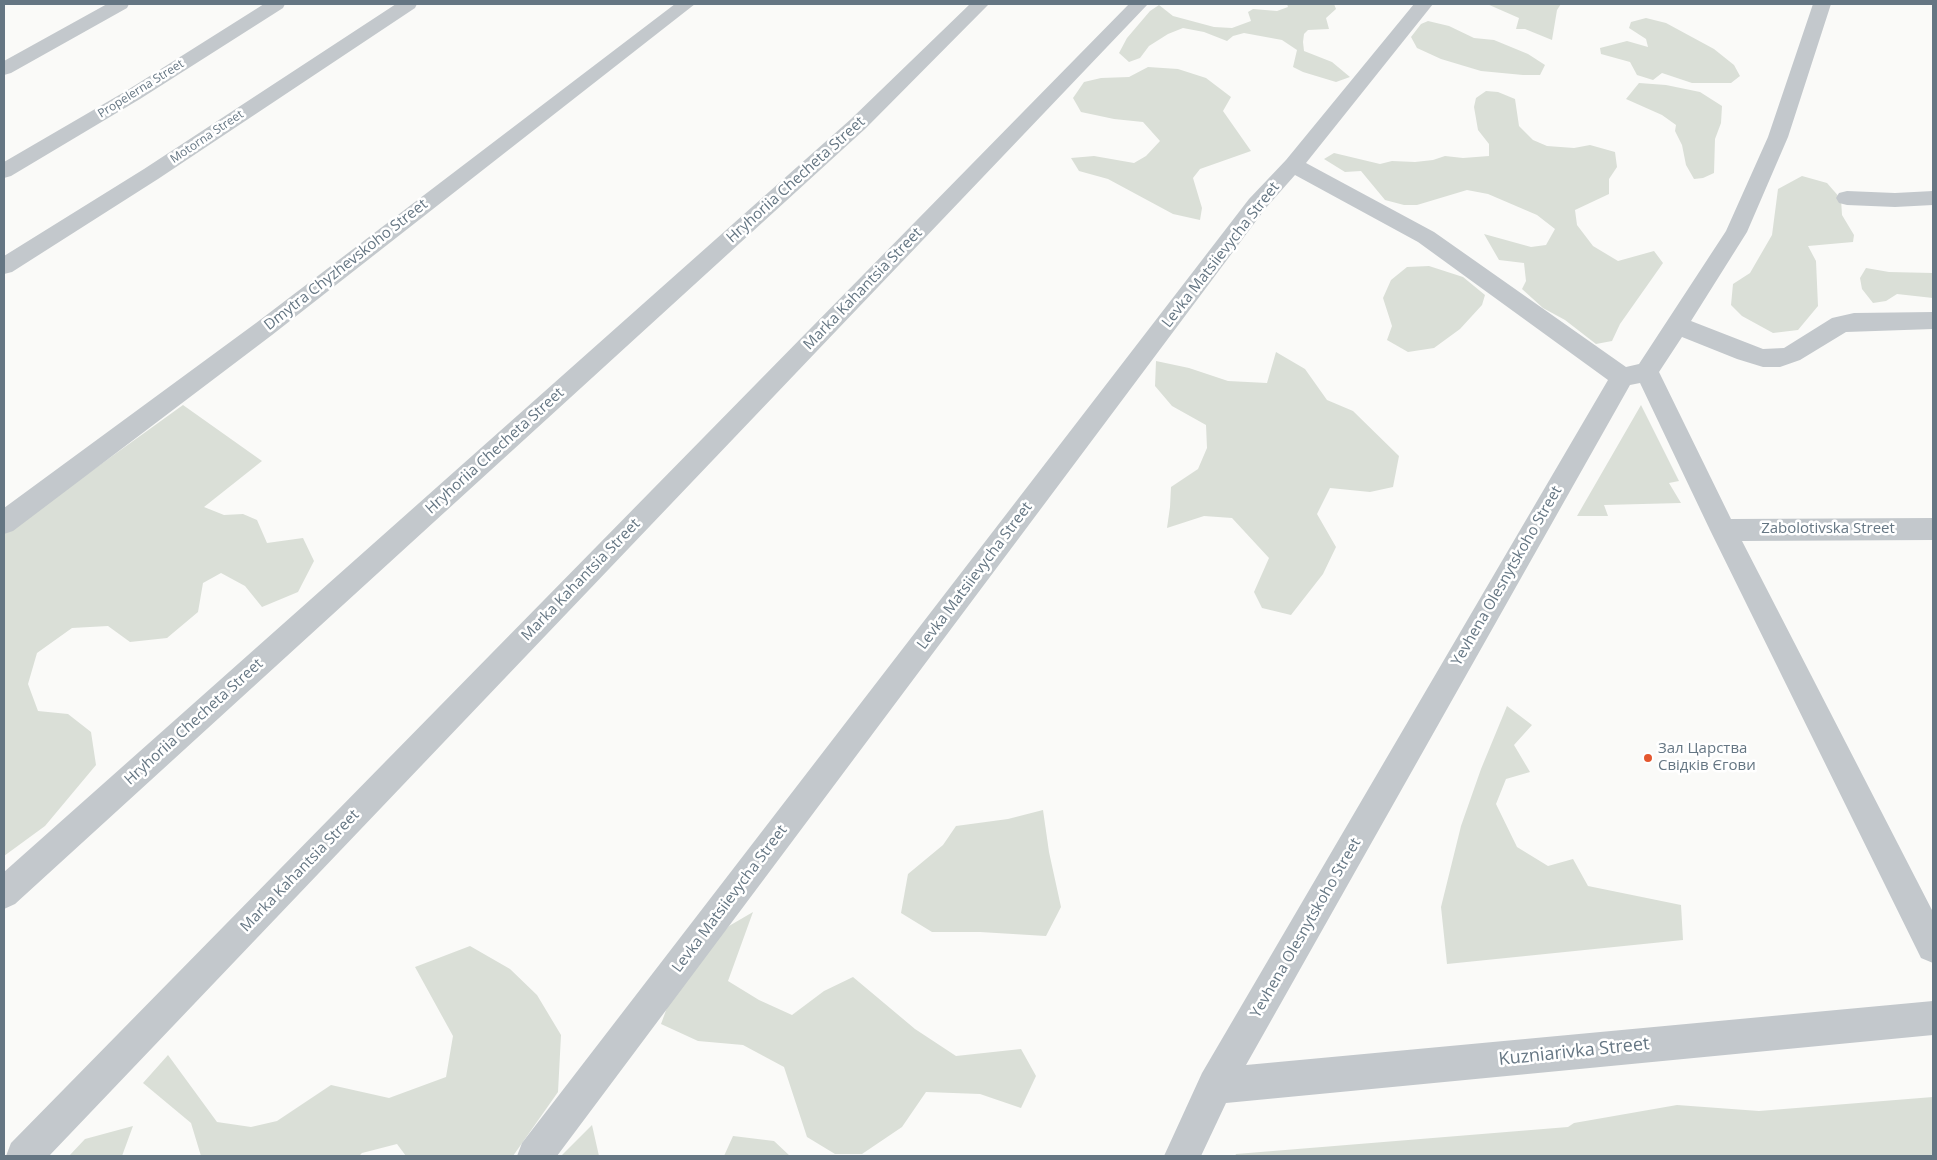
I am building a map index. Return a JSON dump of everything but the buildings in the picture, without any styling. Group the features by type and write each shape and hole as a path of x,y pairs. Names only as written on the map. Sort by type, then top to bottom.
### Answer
{"street":[{"path":"4,69 120,4"},
{"name":"Propelerna Street","path":"4,171 133,95 276,4"},
{"name":"Motorna Street","path":"4,266 151,174 408,4"},
{"name":"Dmytra Chyzhevskoho Street","path":"4,523 264,329 686,4"},
{"name":"Hryhoriia Checheta Street","path":"4,893 858,124 980,4"},
{"name":"Marka Kahantsia Street","path":"24,1156 1139,4"},
{"name":"Levka Matsiievycha Street","path":"535,1156 1251,212 1293,165 1424,4"},
{"name":"Yevhena Olesnytskoho Street","path":"1182,1156 1215,1086 1634,374 1677,325 1736,232 1778,137 1822,4"},
{"path":"1293,165 1426,237 1634,374 1723,530 1933,946"},
{"path":"1848,198 1895,200 1933,198"},
{"path":"1677,325 1745,353 1763,358 1780,358 1792,354 1840,324 1854,322 1933,321"},
{"name":"Zabolotivska Street","path":"1723,530 1933,529"},
{"name":"Kuzniarivka Street","path":"1215,1086 1933,1018"}],"shaded area":[{"path":"1287,4 1334,4 1336,9 1326,18 1329,29 1308,30 1304,34 1304,51 1332,62 1350,77 1336,82 1303,72 1293,67 1297,50 1282,40 1244,33 1233,36 1227,41 1204,32 1183,28 1168,34 1149,46 1140,58 1129,62 1119,53 1127,38 1150,11 1159,5 1173,16 1214,27 1232,28 1251,21 1248,12 1253,9 1277,11 1288,7"},
{"path":"1487,4 1561,4 1557,10 1552,40 1525,29 1516,29 1519,18"},
{"path":"1646,18 1666,23 1714,49 1734,65 1740,76 1731,83 1692,83 1662,73 1653,80 1637,75 1630,62 1601,54 1600,48 1627,41 1648,47 1646,39 1629,28 1631,22"},
{"path":"1428,21 1449,26 1474,38 1494,40 1528,54 1545,65 1540,75 1523,75 1481,71 1441,59 1417,48 1411,37 1421,24"},
{"path":"1148,67 1178,69 1206,78 1231,97 1223,111 1251,151 1200,169 1193,178 1202,208 1200,220 1173,214 1108,179 1079,171 1071,158 1094,156 1134,163 1146,156 1160,141 1143,122 1114,119 1081,112 1073,98 1084,82 1101,78 1129,77"},
{"path":"1639,83 1666,85 1700,92 1722,106 1721,123 1715,139 1714,173 1703,178 1694,179 1686,165 1682,145 1675,131 1676,125 1662,115 1626,99"},
{"path":"1486,91 1498,92 1515,99 1519,126 1533,140 1547,146 1574,148 1590,145 1615,152 1617,167 1609,179 1609,194 1575,210 1577,225 1593,246 1618,261 1654,251 1663,263 1620,324 1612,341 1596,344 1565,320 1543,308 1522,289 1526,281 1524,263 1499,260 1484,234 1531,247 1546,245 1555,229 1537,215 1488,194 1467,190 1417,205 1404,205 1385,200 1361,171 1345,172 1324,159 1334,153 1380,164 1392,161 1415,162 1433,160 1445,156 1463,158 1489,156 1489,144 1478,130 1474,107 1476,98"},
{"path":"1802,176 1827,183 1841,199 1842,215 1854,235 1853,242 1808,246 1816,261 1818,306 1798,330 1773,333 1742,316 1731,305 1733,284 1750,273 1772,235 1778,189"},
{"path":"1429,266 1463,277 1485,295 1482,305 1460,329 1434,348 1408,352 1387,340 1392,326 1383,298 1391,280 1407,267"},
{"path":"1866,268 1889,272 1933,273 1933,298 1897,294 1886,301 1873,303 1862,289 1860,278"},
{"path":"1276,352 1305,369 1327,400 1353,411 1399,456 1393,487 1370,492 1330,488 1317,514 1336,547 1323,574 1291,615 1262,608 1254,592 1269,558 1232,518 1204,516 1167,528 1171,487 1198,469 1207,448 1206,425 1172,406 1155,386 1156,361 1189,368 1228,381 1267,383"},
{"path":"183,405 262,461 204,507 224,515 243,514 257,520 267,543 303,538 314,561 298,592 262,607 245,586 221,573 203,583 198,612 167,638 130,642 108,626 72,628 37,653 28,684 38,711 68,714 91,732 96,765 45,826 4,856 4,534"},
{"path":"1641,405 1679,481 1669,483 1681,503 1604,505 1608,516 1577,516"},
{"path":"1507,706 1532,725 1514,745 1530,772 1506,779 1496,804 1517,847 1548,866 1573,859 1588,886 1681,905 1683,940 1447,964 1441,907 1461,826 1481,769"},
{"path":"1043,810 1049,852 1061,907 1046,936 980,932 932,932 901,913 908,874 943,845 956,826 1008,819"},
{"path":"753,912 728,981 759,1000 792,1015 824,991 853,977 915,1029 956,1056 1021,1049 1036,1076 1021,1108 980,1094 926,1092 902,1127 862,1154 835,1154 807,1137 784,1067 743,1045 698,1041 661,1024 676,983 729,926"},
{"path":"470,946 510,969 537,995 561,1035 558,1092 513,1156 406,1156 397,1144 362,1153 359,1156 201,1156 191,1123 143,1083 168,1055 217,1122 251,1127 277,1121 331,1085 389,1098 446,1077 453,1036 415,967"},
{"path":"1933,1097 1933,1156 1235,1156 1236,1154 1568,1127 1574,1123 1677,1105 1759,1111"},
{"path":"592,1125 599,1156 561,1156"},
{"path":"133,1126 122,1156 69,1156 85,1139"},
{"path":"733,1136 774,1141 790,1156 724,1156"}],"place":[{"name":"Зал Царства Свідків Єгови","path":"1648,758"}]}
